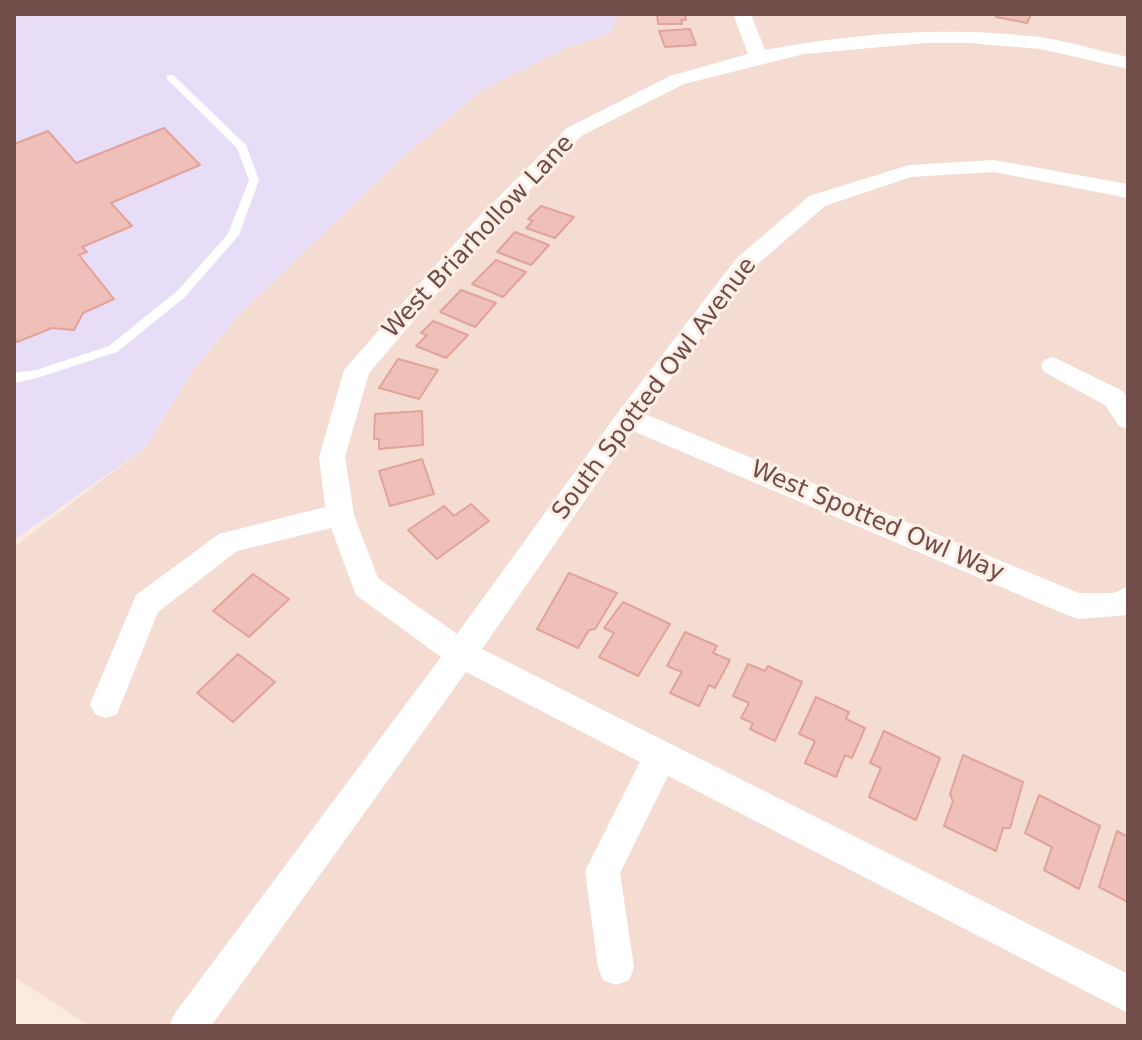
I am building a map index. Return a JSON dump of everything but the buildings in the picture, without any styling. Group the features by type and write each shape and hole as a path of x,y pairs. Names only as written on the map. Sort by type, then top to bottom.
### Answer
{"street":[{"path":"742,14 758,57"},
{"path":"969,37 975,14"},
{"name":"West Briarhollow Lane","path":"461,654 366,586 340,515 332,457 357,370 480,229 574,132 677,80 758,57 858,42 969,37 1041,43 1128,63"},
{"name":"South Spotted Owl Avenue","path":"188,1026 461,654 628,418 744,264 817,201 909,171 994,166 1128,191"},
{"path":"1053,366 1114,398 1128,419"},
{"name":"West Spotted Owl Way","path":"628,418 1078,606 1121,605 1128,598"},
{"path":"106,704 146,604 229,542 340,515"},
{"path":"461,654 1128,994"},
{"path":"616,967 602,871 661,755"}],"lane":[{"path":"14,378 37,374 113,349 181,294 233,235 254,180 242,147 170,77"}],"shaded area":[{"path":"14,14 619,14 610,33 566,48 482,90 406,154 236,318 193,370 146,447 14,540"},
{"path":"618,14 1128,14 1128,1026 90,1026 14,977 14,547 146,447 193,370 236,318 406,154 482,90 566,48 610,33"}]}
